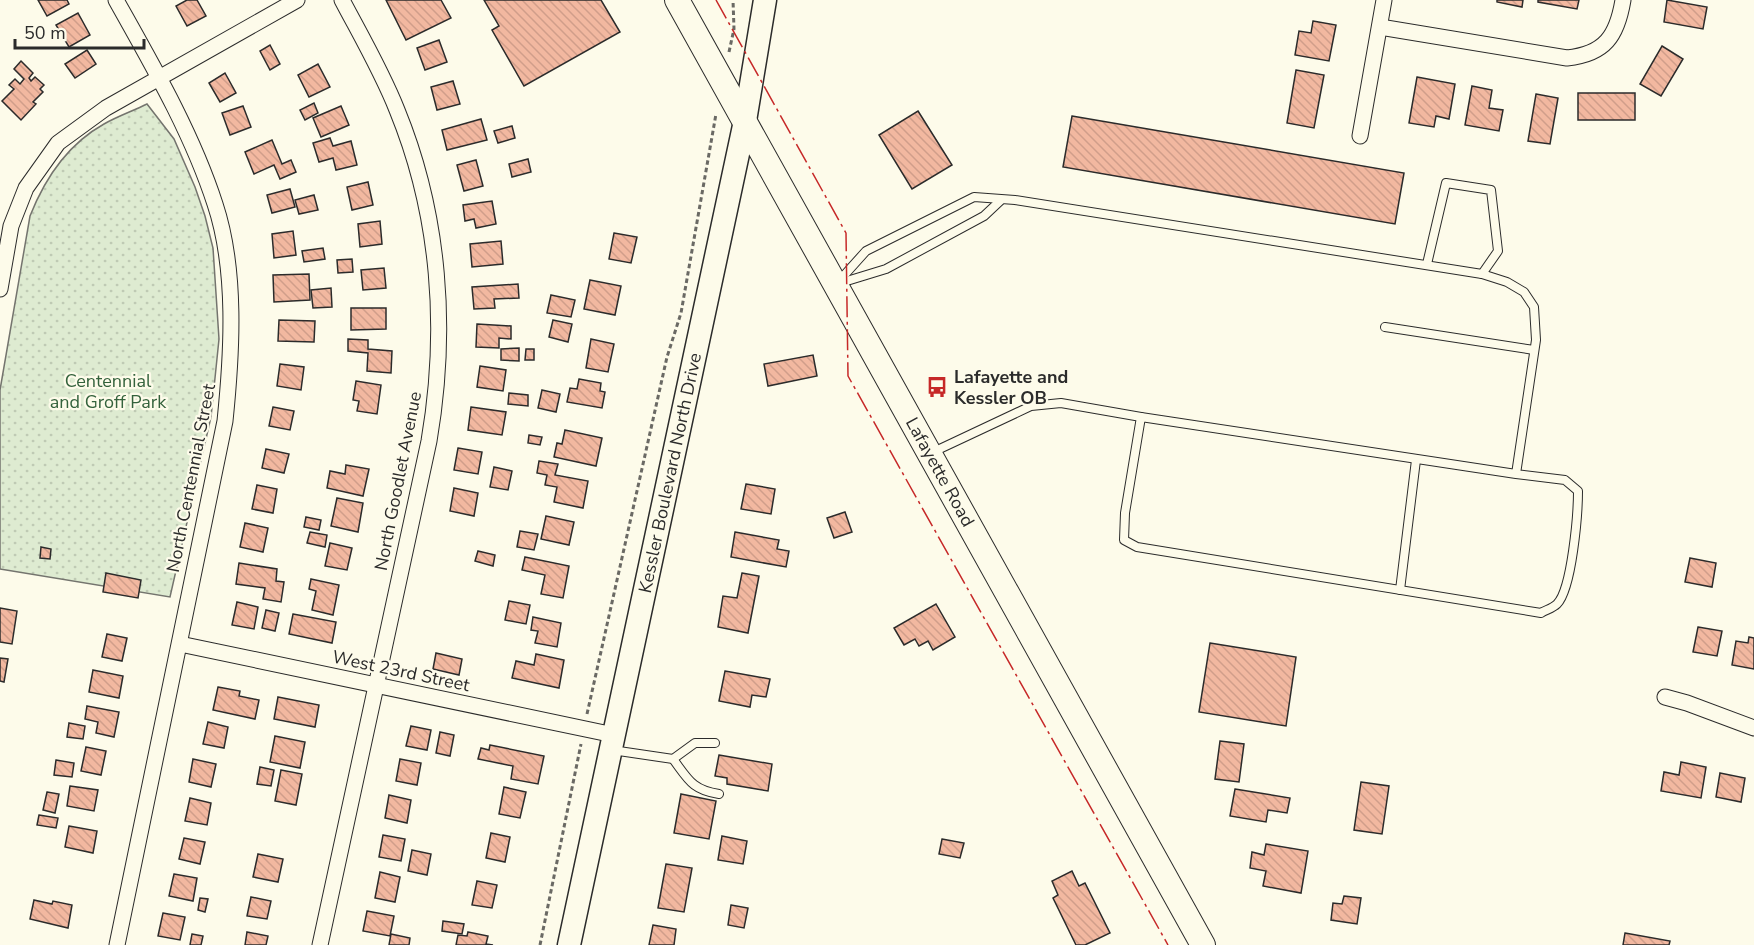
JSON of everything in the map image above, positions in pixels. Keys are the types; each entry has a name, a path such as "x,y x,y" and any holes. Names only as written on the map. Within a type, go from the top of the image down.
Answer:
{"main road":[{"name":"Lafayette Road","path":"677,0 1203,945"},
{"name":"Kessler Boulevard North Drive","path":"569,945 745,121 765,0"}],"street":[{"name":"North Centennial Street","path":"116,0 159,77 198,159 216,206 226,253 231,332 231,367 225,421 117,945"},
{"path":"0,289 11,226 26,188 58,143 88,120 159,77 297,0"},
{"name":"North Goodlet Avenue","path":"320,945 431,426 438,361 438,290 430,226 411,149 385,82 342,0"},
{"path":"1360,136 1384,0"},
{"path":"1380,27 1567,58 1591,53 1610,38 1618,24 1623,0"},
{"name":"West 23rd Street","path":"180,644 584,729 612,742"},
{"path":"1665,697 1687,702 1754,728"}],"lane":[{"path":"1427,264 1446,183 1491,190 1498,251 1482,274"},
{"path":"836,284 866,251 974,197 1015,200 1482,274 1507,282 1524,292 1534,307 1536,340 1516,474"},
{"path":"836,284 886,269 984,216 1001,200"},
{"path":"1385,327 1534,350"},
{"path":"930,454 1031,406 1061,403 1416,460 1565,480 1578,491 1578,509 1566,590 1556,605 1540,613 1137,547 1124,540 1125,513 1141,417"},
{"path":"1400,590 1416,460"},
{"path":"612,742 673,759 689,783 704,792 719,794"},
{"path":"673,759 695,743 715,743"}],"path":[{"path":"540,945 584,729 667,357 681,313 711,137 734,29 733,0"}],"green space":[{"name":"Centennial and Groff Park","path":"147,104 174,139 205,216 213,248 219,339 211,417 170,597 0,569 0,390 30,216 51,175 79,141 115,118"}],"building":[{"path":"38,0 67,0 69,4 47,16"},
{"path":"187,0 197,0 206,16 187,26 176,6"},
{"path":"386,0 441,0 451,18 406,40"},
{"path":"484,0 601,0 620,32 524,86 492,30 499,26"},
{"path":"1497,0 1523,0 1522,7 1497,2"},
{"path":"1538,0 1579,0 1577,9 1538,2"},
{"path":"1667,0 1707,7 1703,29 1664,22"},
{"path":"78,13 90,35 69,47 56,25"},
{"path":"1313,21 1336,25 1329,61 1295,55 1299,31 1311,33"},
{"path":"439,40 447,62 425,70 417,48"},
{"path":"270,45 280,64 270,70 260,51"},
{"path":"1662,46 1683,59 1661,96 1640,84"},
{"path":"87,50 96,64 75,78 65,64"},
{"path":"21,61 33,73 29,78 31,81 35,77 44,85 40,89 43,92 33,102 36,104 21,120 2,101 14,89 9,85 15,79 20,84 24,79 14,69"},
{"path":"318,64 330,87 309,97 298,75"},
{"path":"1296,70 1324,75 1314,128 1287,123"},
{"path":"225,73 236,93 220,102 209,83"},
{"path":"1417,77 1455,84 1449,119 1436,116 1434,127 1409,123"},
{"path":"453,81 460,104 437,110 431,87"},
{"path":"1472,86 1492,90 1489,108 1503,110 1499,131 1465,125"},
{"path":"1578,93 1635,93 1635,120 1578,120"},
{"path":"1536,94 1558,98 1550,144 1528,141"},
{"path":"314,103 318,113 305,120 300,110"},
{"path":"243,106 251,127 230,135 222,113"},
{"path":"341,106 349,125 321,137 313,118"},
{"path":"918,111 952,165 912,189 879,135"},
{"path":"1072,116 1404,173 1395,224 1063,167"},
{"path":"481,119 487,140 447,150 442,130"},
{"path":"512,126 515,138 498,143 494,131"},
{"path":"330,138 333,146 351,141 357,165 336,170 333,158 319,162 313,143"},
{"path":"272,140 282,164 291,160 296,172 280,179 274,165 254,174 245,152"},
{"path":"528,159 531,172 512,177 509,164"},
{"path":"476,160 483,186 464,191 457,165"},
{"path":"368,182 373,205 352,210 347,187"},
{"path":"290,189 295,207 272,213 267,195"},
{"path":"314,195 318,210 299,214 295,200"},
{"path":"492,201 496,224 476,228 474,219 465,221 463,205"},
{"path":"380,221 382,244 360,247 358,224"},
{"path":"293,231 296,255 274,258 272,234"},
{"path":"614,233 637,237 631,263 609,259"},
{"path":"501,241 503,264 472,267 470,244"},
{"path":"323,248 325,259 304,262 302,251"},
{"path":"352,259 353,272 338,273 337,260"},
{"path":"384,268 386,288 363,290 361,270"},
{"path":"309,274 310,300 274,302 273,275"},
{"path":"590,280 621,286 615,315 584,309"},
{"path":"518,284 519,298 494,299 495,308 474,309 472,287"},
{"path":"331,288 332,307 313,308 311,290"},
{"path":"551,295 575,300 571,317 547,313"},
{"path":"351,308 386,308 386,329 351,330"},
{"path":"279,320 315,321 314,342 278,341"},
{"path":"553,320 572,324 568,342 549,337"},
{"path":"477,324 511,326 511,339 499,338 499,348 476,347"},
{"path":"348,339 368,340 368,349 392,351 391,373 367,371 368,353 348,351"},
{"path":"591,339 614,344 608,372 586,368"},
{"path":"519,348 519,361 501,360 501,349"},
{"path":"526,349 534,349 534,360 525,360"},
{"path":"813,355 817,376 768,386 764,364"},
{"path":"280,364 304,367 301,390 277,386"},
{"path":"480,366 506,370 503,391 477,387"},
{"path":"579,379 601,383 600,391 605,392 602,408 567,402 570,388 577,389"},
{"path":"356,381 381,385 377,414 357,411 359,401 353,400"},
{"path":"542,390 560,394 556,412 538,408"},
{"path":"509,393 528,395 528,406 508,404"},
{"path":"273,407 294,411 290,430 269,426"},
{"path":"471,407 506,412 502,435 468,430"},
{"path":"565,430 602,438 596,466 554,457 557,443 562,444"},
{"path":"529,435 542,437 540,445 528,443"},
{"path":"458,448 482,452 478,474 454,470"},
{"path":"266,449 289,454 284,473 262,468"},
{"path":"539,461 558,464 555,475 588,481 583,508 554,502 557,487 545,485 547,475 537,473"},
{"path":"346,465 369,469 363,496 327,488 330,471 345,474"},
{"path":"494,467 512,471 508,490 490,487"},
{"path":"746,484 775,489 771,514 741,509"},
{"path":"257,485 277,489 273,513 252,509"},
{"path":"454,488 478,493 474,516 450,511"},
{"path":"337,498 363,503 358,532 331,526"},
{"path":"845,512 852,532 834,538 827,518"},
{"path":"546,516 574,522 569,545 541,539"},
{"path":"306,517 321,520 319,530 304,527"},
{"path":"245,523 268,528 263,552 240,547"},
{"path":"520,531 538,534 534,550 517,547"},
{"path":"310,532 327,535 325,547 307,543"},
{"path":"735,532 779,540 777,549 789,551 786,567 731,557"},
{"path":"330,543 352,548 347,570 325,566"},
{"path":"41,547 51,549 50,559 40,558"},
{"path":"478,551 495,555 493,566 475,561"},
{"path":"525,557 569,566 563,598 541,594 545,575 522,570"},
{"path":"1690,558 1716,563 1712,587 1685,582"},
{"path":"239,563 277,569 276,581 284,582 281,602 263,599 265,588 236,584"},
{"path":"106,573 141,580 138,598 103,592"},
{"path":"742,573 759,576 748,633 718,627 723,596 737,598"},
{"path":"311,579 339,585 333,615 312,610 316,591 309,589"},
{"path":"509,601 530,605 526,624 505,620"},
{"path":"237,602 258,607 254,629 232,625"},
{"path":"936,604 955,637 933,650 928,641 919,646 915,639 904,645 894,628"},
{"path":"0,608 17,611 12,644 0,642"},
{"path":"266,610 279,613 275,631 262,628"},
{"path":"293,614 336,622 332,643 289,634"},
{"path":"533,617 561,623 557,647 535,643 538,631 531,630"},
{"path":"1698,627 1722,631 1717,656 1693,652"},
{"path":"107,634 127,638 122,661 102,657"},
{"path":"1749,637 1754,638 1754,669 1732,665 1736,641 1748,643"},
{"path":"1210,643 1296,657 1286,726 1199,712"},
{"path":"436,653 462,659 459,675 433,669"},
{"path":"536,654 564,660 559,688 512,678 516,661 534,665"},
{"path":"0,658 8,659 4,682 0,681"},
{"path":"93,670 123,676 119,698 89,692"},
{"path":"725,671 770,679 766,697 752,695 750,707 719,701"},
{"path":"218,687 240,691 239,696 259,700 255,719 213,710"},
{"path":"278,697 319,705 315,727 274,719"},
{"path":"87,706 119,712 114,737 96,733 98,722 85,719"},
{"path":"208,722 228,727 224,748 203,744"},
{"path":"69,723 85,726 83,739 67,737"},
{"path":"411,726 431,730 427,750 406,746"},
{"path":"440,732 454,735 450,756 436,753"},
{"path":"275,736 305,742 300,768 270,762"},
{"path":"1220,741 1244,744 1239,782 1215,779"},
{"path":"490,745 544,756 538,784 511,779 513,766 478,759 481,748 489,750"},
{"path":"86,747 106,751 101,775 81,771"},
{"path":"719,755 772,764 768,791 727,784 727,778 715,776"},
{"path":"193,759 216,764 211,787 189,782"},
{"path":"400,759 421,763 417,785 396,781"},
{"path":"56,760 74,763 72,777 54,775"},
{"path":"1681,762 1706,767 1701,798 1661,791 1664,772 1679,775"},
{"path":"260,767 274,770 271,786 257,784"},
{"path":"281,770 302,774 296,805 275,801"},
{"path":"1720,773 1745,778 1741,802 1716,797"},
{"path":"1361,782 1389,786 1382,834 1354,830"},
{"path":"70,786 98,790 94,811 67,806"},
{"path":"504,787 526,792 520,818 499,814"},
{"path":"1235,789 1290,798 1287,813 1268,810 1266,822 1230,816"},
{"path":"47,792 59,794 55,813 43,810"},
{"path":"681,794 716,801 709,839 674,833"},
{"path":"389,795 411,800 407,823 385,818"},
{"path":"190,798 211,803 207,825 185,821"},
{"path":"39,815 58,818 56,828 37,825"},
{"path":"69,826 97,831 93,853 65,847"},
{"path":"491,833 510,837 505,862 486,858"},
{"path":"383,835 405,839 401,861 379,857"},
{"path":"722,836 747,841 743,864 718,860"},
{"path":"184,838 205,842 200,864 179,859"},
{"path":"942,839 964,843 960,858 939,854"},
{"path":"1266,844 1308,851 1301,893 1263,886 1266,871 1250,868 1252,852 1264,855"},
{"path":"412,850 431,854 427,875 408,871"},
{"path":"258,854 283,859 278,882 253,877"},
{"path":"666,864 692,868 684,912 658,908"},
{"path":"1072,871 1079,886 1085,883 1110,933 1085,945 1076,945 1053,898 1058,895 1052,881"},
{"path":"380,872 400,877 395,902 375,898"},
{"path":"174,874 197,878 193,901 169,896"},
{"path":"477,881 497,885 492,908 472,905"},
{"path":"1344,896 1361,898 1357,924 1331,920 1333,903 1342,904"},
{"path":"251,897 271,901 267,919 247,916"},
{"path":"200,898 208,899 205,912 198,910"},
{"path":"34,900 72,905 68,928 30,919"},
{"path":"731,905 748,908 744,928 728,925"},
{"path":"367,911 394,916 390,936 363,931"},
{"path":"163,913 185,917 180,940 158,936"},
{"path":"443,921 464,924 462,934 442,931"},
{"path":"653,925 676,929 674,945 649,945"},
{"path":"247,932 268,936 266,945 245,945"},
{"path":"468,932 488,936 486,944 493,945 456,945 458,935 467,936"},
{"path":"1625,933 1670,941 1669,945 1623,945"},
{"path":"192,934 203,936 201,945 190,945"},
{"path":"391,934 410,938 409,945 389,945"}],"power":[{"path":"716,0 846,233 848,376 1168,945"}],"place":[{"name":"Lafayette and Kessler OB","path":"937,387"}]}
